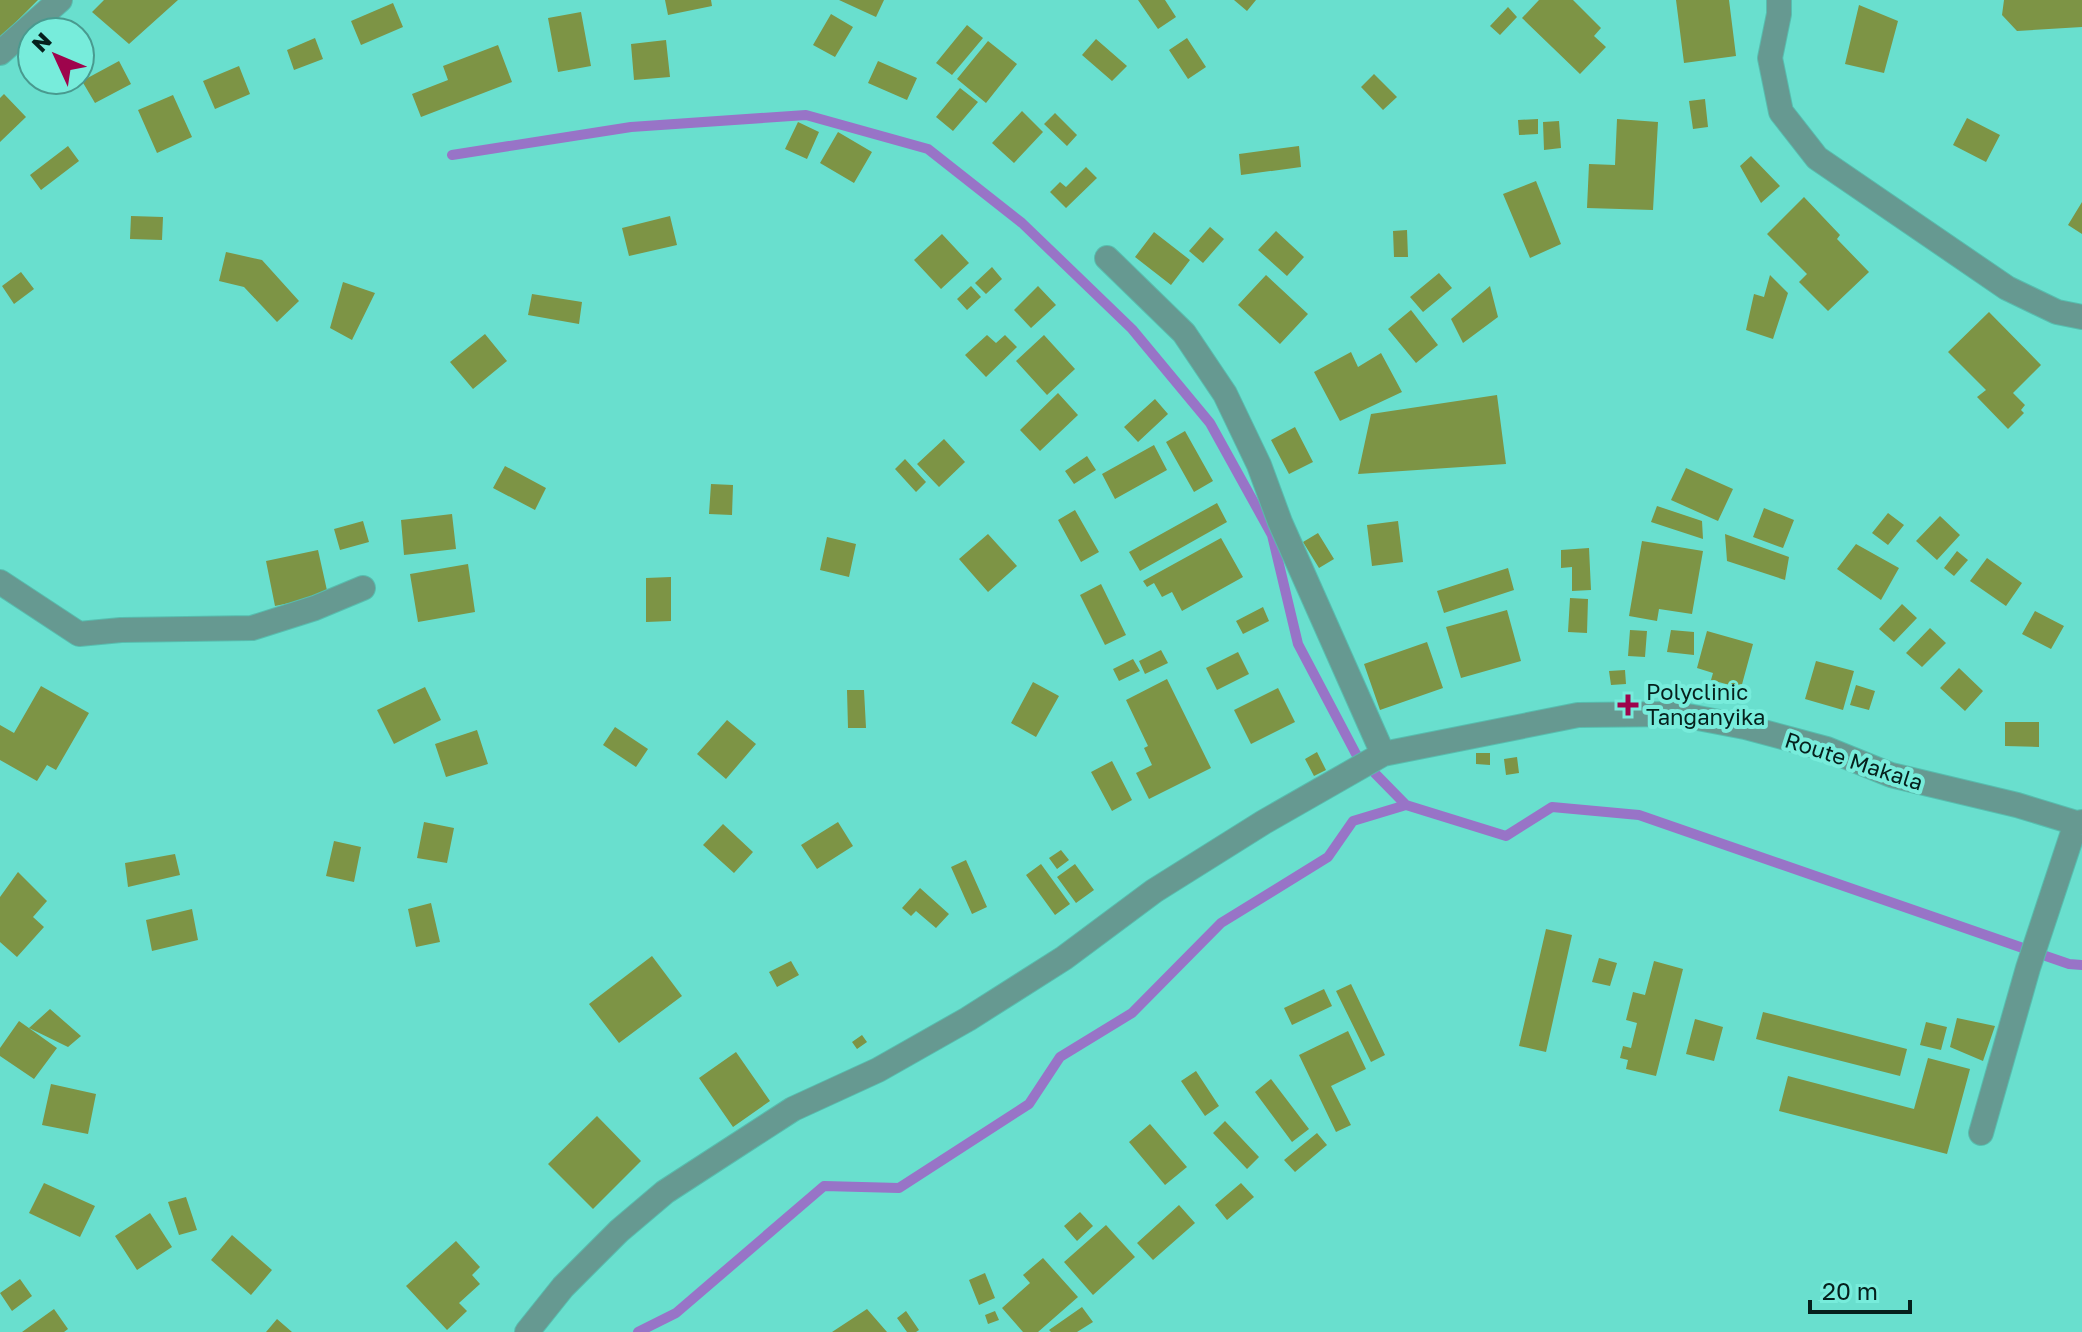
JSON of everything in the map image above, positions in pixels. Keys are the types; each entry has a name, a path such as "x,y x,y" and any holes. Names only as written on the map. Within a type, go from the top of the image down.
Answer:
{"street":[{"path":"0,53 60,0"},
{"path":"1779,0 1770,58 1781,112 1817,158 2007,288 2057,312 2082,317"},
{"path":"1107,258 1184,333 1225,394 1259,465 1280,522 1383,754"},
{"path":"0,582 79,634 121,630 252,628 315,608 363,588"},
{"name":"Route Makala","path":"527,1332 563,1287 619,1231 665,1192 793,1109 878,1070 968,1019 1064,958 1154,891 1344,774 1383,754 1578,715 1677,714 1745,727 1827,749 1891,775 2079,823"},
{"path":"1981,1133 2028,968 2079,823"}],"building":[{"path":"0,0 38,0 22,16 16,16 16,22 0,38"},
{"path":"104,0 178,0 129,44 92,12"},
{"path":"665,0 711,0 712,6 668,15"},
{"path":"839,0 884,0 876,17"},
{"path":"1138,0 1165,0 1176,17 1158,29"},
{"path":"1234,0 1256,0 1247,11"},
{"path":"1539,0 1573,0 1601,28 1594,36 1606,47 1580,74 1522,18"},
{"path":"1676,0 1729,0 1736,56 1684,63"},
{"path":"2004,0 2082,0 2082,27 2017,31 2002,15"},
{"path":"393,3 403,27 361,45 351,21"},
{"path":"1859,5 1898,21 1884,73 1845,64"},
{"path":"1508,7 1517,17 1500,35 1490,26"},
{"path":"581,12 591,66 558,72 548,18"},
{"path":"831,14 853,27 835,57 813,45"},
{"path":"967,25 983,38 952,75 936,63"},
{"path":"315,38 323,59 294,70 287,50"},
{"path":"1187,38 1206,67 1188,79 1169,50"},
{"path":"1096,39 1127,66 1112,81 1082,55"},
{"path":"666,40 670,77 634,80 631,44"},
{"path":"988,41 1017,64 986,103 957,79"},
{"path":"498,45 512,82 421,117 412,94 448,80 443,66"},
{"path":"119,61 131,84 95,103 91,96 96,96 96,73"},
{"path":"878,61 917,78 907,100 868,83"},
{"path":"239,66 250,94 215,109 203,81"},
{"path":"1374,74 1397,97 1383,110 1361,87"},
{"path":"960,88 978,102 953,131 936,117"},
{"path":"4,94 26,117 0,142 0,98"},
{"path":"173,95 192,137 157,153 138,110"},
{"path":"1705,99 1708,127 1693,129 1689,101"},
{"path":"1022,111 1043,132 1014,163 992,143"},
{"path":"1055,113 1077,135 1067,146 1044,124"},
{"path":"1967,118 2000,135 1986,162 1953,145"},
{"path":"1538,119 1538,134 1519,135 1518,120"},
{"path":"1617,119 1658,122 1653,210 1587,208 1589,164 1615,165"},
{"path":"1559,121 1561,148 1544,150 1543,122"},
{"path":"798,122 819,132 807,159 785,149"},
{"path":"838,132 872,152 854,183 820,163"},
{"path":"68,146 79,161 41,190 30,175"},
{"path":"1299,146 1301,167 1241,175 1239,154"},
{"path":"1751,156 1780,186 1761,203 1740,166"},
{"path":"1086,167 1097,178 1066,208 1050,192 1060,182 1066,187"},
{"path":"1536,181 1561,244 1530,258 1503,194"},
{"path":"1804,197 1840,235 1837,239 1869,272 1828,311 1799,282 1807,274 1767,234"},
{"path":"2082,202 2082,234 2068,225"},
{"path":"131,216 163,217 162,240 130,239"},
{"path":"670,216 677,245 629,256 622,228"},
{"path":"1210,227 1224,239 1203,263 1189,251"},
{"path":"1407,230 1408,257 1394,257 1393,231"},
{"path":"1276,231 1304,257 1287,276 1258,250"},
{"path":"1154,232 1190,260 1171,285 1135,257"},
{"path":"942,234 969,263 941,289 914,260"},
{"path":"226,252 262,260 299,301 277,322 244,287 219,281"},
{"path":"992,267 1002,279 986,294 975,283"},
{"path":"21,272 34,289 14,304 2,286"},
{"path":"1439,273 1452,288 1423,312 1410,297"},
{"path":"1266,275 1308,314 1280,344 1238,305"},
{"path":"1770,275 1788,293 1773,339 1746,330 1754,294 1764,297"},
{"path":"343,282 375,293 352,340 330,328"},
{"path":"971,286 981,297 967,310 957,299"},
{"path":"1038,286 1056,305 1031,328 1014,310"},
{"path":"1490,286 1498,317 1463,343 1451,319"},
{"path":"532,294 582,302 579,324 528,315"},
{"path":"1411,310 1438,345 1416,363 1388,329"},
{"path":"1989,312 2041,365 2013,393 2025,405 2021,410 2024,413 2008,429 1977,397 1986,390 1948,352"},
{"path":"485,334 507,361 473,389 450,362"},
{"path":"987,335 996,343 1005,335 1017,347 986,377 965,355"},
{"path":"1044,335 1075,369 1047,395 1016,361"},
{"path":"1351,352 1358,367 1381,353 1402,392 1340,421 1314,372"},
{"path":"1058,393 1078,415 1040,451 1020,430"},
{"path":"1497,395 1506,464 1358,474 1371,414"},
{"path":"1155,399 1168,414 1138,442 1124,427"},
{"path":"1295,427 1313,462 1289,474 1271,440"},
{"path":"1185,431 1213,481 1194,492 1166,442"},
{"path":"944,439 965,462 939,487 917,464"},
{"path":"1154,445 1167,470 1115,499 1102,474"},
{"path":"1087,456 1096,470 1074,484 1065,471"},
{"path":"905,459 926,482 916,492 895,469"},
{"path":"505,466 546,488 535,510 493,488"},
{"path":"1686,468 1733,489 1718,521 1671,500"},
{"path":"711,484 733,485 732,515 709,514"},
{"path":"1217,503 1227,522 1140,571 1129,552"},
{"path":"1657,506 1702,521 1703,539 1651,522"},
{"path":"1764,508 1794,520 1783,548 1753,537"},
{"path":"1075,510 1099,552 1081,562 1058,520"},
{"path":"1888,513 1904,525 1888,545 1872,533"},
{"path":"452,514 456,549 404,555 401,520"},
{"path":"1940,516 1960,535 1937,560 1916,541"},
{"path":"363,521 369,542 340,550 334,529"},
{"path":"1398,521 1403,562 1372,566 1367,525"},
{"path":"1318,533 1334,559 1319,568 1303,542"},
{"path":"988,534 1017,566 988,592 959,559"},
{"path":"1725,534 1789,557 1785,580 1727,561"},
{"path":"827,537 856,544 849,577 820,570"},
{"path":"1221,538 1243,577 1182,611 1172,592 1162,597 1154,583 1147,587 1143,581"},
{"path":"1642,541 1703,551 1692,614 1659,609 1657,621 1629,616"},
{"path":"1856,544 1899,568 1881,600 1837,569"},
{"path":"1589,548 1591,590 1572,591 1572,567 1561,568 1561,550"},
{"path":"318,550 328,595 275,606 266,561"},
{"path":"1957,551 1968,560 1954,576 1944,568"},
{"path":"1987,558 2022,583 2006,606 1970,581"},
{"path":"468,564 475,612 418,622 410,574"},
{"path":"1508,568 1514,590 1444,613 1437,591"},
{"path":"671,577 671,621 646,622 646,578"},
{"path":"1101,584 1126,635 1105,645 1080,595"},
{"path":"1570,598 1588,599 1587,633 1568,632"},
{"path":"1902,604 1917,618 1894,642 1879,629"},
{"path":"1263,607 1269,621 1243,634 1236,621"},
{"path":"1507,610 1521,661 1461,678 1446,627"},
{"path":"2035,611 2064,626 2051,649 2022,634"},
{"path":"1930,628 1946,643 1922,667 1906,653"},
{"path":"1630,630 1647,631 1645,657 1628,656"},
{"path":"1671,630 1694,632 1694,655 1667,652"},
{"path":"1707,631 1753,644 1741,688 1711,680 1713,673 1697,668"},
{"path":"1427,642 1443,688 1380,710 1364,664"},
{"path":"1161,650 1168,663 1145,674 1139,661"},
{"path":"1238,652 1249,674 1217,690 1206,668"},
{"path":"1133,659 1140,671 1119,681 1113,669"},
{"path":"1816,661 1854,671 1843,710 1805,699"},
{"path":"1959,668 1983,691 1965,711 1940,688"},
{"path":"1625,670 1626,684 1611,685 1609,671"},
{"path":"1167,679 1211,768 1149,799 1136,773 1152,765 1144,748 1148,746 1126,700"},
{"path":"1033,682 1059,696 1036,737 1011,723"},
{"path":"1856,685 1875,691 1869,710 1850,705"},
{"path":"41,686 89,713 56,770 47,765 37,781 0,760 0,725 14,733"},
{"path":"425,687 441,720 394,744 377,710"},
{"path":"1278,688 1295,722 1251,744 1234,710"},
{"path":"847,690 864,690 866,728 848,728"},
{"path":"727,720 756,744 726,779 697,754"},
{"path":"2005,722 2039,722 2039,747 2005,746"},
{"path":"615,727 648,749 636,767 603,745"},
{"path":"477,730 488,764 446,777 435,744"},
{"path":"1317,752 1326,770 1314,776 1305,759"},
{"path":"1476,753 1490,753 1490,765 1476,764"},
{"path":"1517,757 1519,773 1506,775 1504,759"},
{"path":"1112,761 1132,800 1112,811 1091,772"},
{"path":"424,822 454,828 447,863 417,858"},
{"path":"838,822 853,846 817,869 801,845"},
{"path":"723,824 753,852 734,873 703,845"},
{"path":"334,841 361,847 354,882 326,876"},
{"path":"1061,850 1069,860 1057,869 1049,858"},
{"path":"175,854 180,875 128,887 125,863"},
{"path":"966,860 987,907 972,914 951,867"},
{"path":"1041,864 1070,904 1055,915 1026,875"},
{"path":"1075,864 1094,890 1076,903 1057,877"},
{"path":"18,872 47,901 33,917 44,927 17,957 0,942 0,897"},
{"path":"920,888 949,914 936,928 916,911 911,916 902,908"},
{"path":"431,903 440,942 416,947 408,909"},
{"path":"192,909 198,940 152,951 146,920"},
{"path":"1546,929 1572,935 1546,1052 1519,1046"},
{"path":"652,956 682,996 619,1043 589,1004"},
{"path":"1599,958 1617,963 1610,986 1592,982"},
{"path":"791,961 799,975 777,987 769,972"},
{"path":"1654,961 1683,969 1656,1076 1626,1069 1628,1060 1620,1058 1623,1046 1631,1048 1637,1023 1626,1020 1633,992 1645,995"},
{"path":"1351,984 1385,1055 1371,1062 1336,991"},
{"path":"1324,989 1332,1006 1292,1025 1284,1008"},
{"path":"50,1009 81,1036 68,1047 29,1028"},
{"path":"1763,1012 1907,1049 1900,1076 1756,1039"},
{"path":"1957,1018 1995,1026 1983,1061 1950,1047"},
{"path":"1695,1019 1723,1027 1714,1061 1686,1054"},
{"path":"19,1021 57,1048 34,1079 0,1056 0,1048"},
{"path":"1926,1022 1947,1027 1941,1050 1920,1045"},
{"path":"1348,1031 1366,1069 1331,1086 1351,1125 1336,1132 1299,1055"},
{"path":"862,1035 867,1042 857,1049 852,1042"},
{"path":"736,1052 770,1101 733,1127 699,1078"},
{"path":"1928,1058 1970,1069 1947,1154 1779,1111 1788,1076 1914,1109"},
{"path":"1196,1071 1219,1106 1205,1116 1181,1081"},
{"path":"1271,1079 1309,1129 1292,1142 1255,1092"},
{"path":"51,1084 96,1094 88,1134 42,1125"},
{"path":"597,1116 641,1161 593,1209 548,1164"},
{"path":"1225,1121 1259,1157 1247,1169 1213,1133"},
{"path":"1150,1124 1187,1167 1165,1185 1129,1142"},
{"path":"1317,1133 1327,1145 1295,1172 1284,1160"},
{"path":"44,1183 95,1206 80,1237 29,1213"},
{"path":"1241,1183 1254,1197 1227,1220 1215,1205"},
{"path":"186,1197 197,1230 179,1235 168,1202"},
{"path":"1179,1205 1195,1223 1153,1260 1137,1243"},
{"path":"1080,1212 1093,1226 1077,1241 1064,1226"},
{"path":"150,1213 172,1247 137,1270 115,1236"},
{"path":"1106,1225 1135,1257 1093,1295 1064,1262"},
{"path":"232,1235 272,1270 251,1295 211,1260"},
{"path":"456,1241 480,1267 472,1275 480,1284 459,1303 467,1311 447,1330 406,1286"},
{"path":"1043,1258 1078,1297 1038,1332 1023,1332 1002,1308 1030,1283 1023,1275"},
{"path":"985,1273 995,1298 979,1305 969,1280"},
{"path":"20,1279 32,1296 12,1311 0,1293"},
{"path":"1082,1307 1093,1322 1077,1332 1049,1330"},
{"path":"54,1309 68,1329 64,1332 22,1332"},
{"path":"867,1309 887,1332 832,1332"},
{"path":"906,1311 919,1330 916,1332 907,1332 897,1318"},
{"path":"995,1311 999,1320 988,1324 985,1315"},
{"path":"277,1319 292,1332 266,1332"}],"waterway":[{"path":"452,155 631,127 806,115 928,149 1022,223 1132,329 1210,423 1272,535 1298,644 1356,754 1406,805"},
{"path":"638,1332 676,1313 824,1186 899,1188 1029,1104 1060,1057 1132,1013 1221,923 1328,857 1353,821 1406,805 1506,836 1552,807 1639,815 2069,964 2082,965"}],"place":[{"name":"Polyclinic Tanganyika","path":"1628,705"}]}
